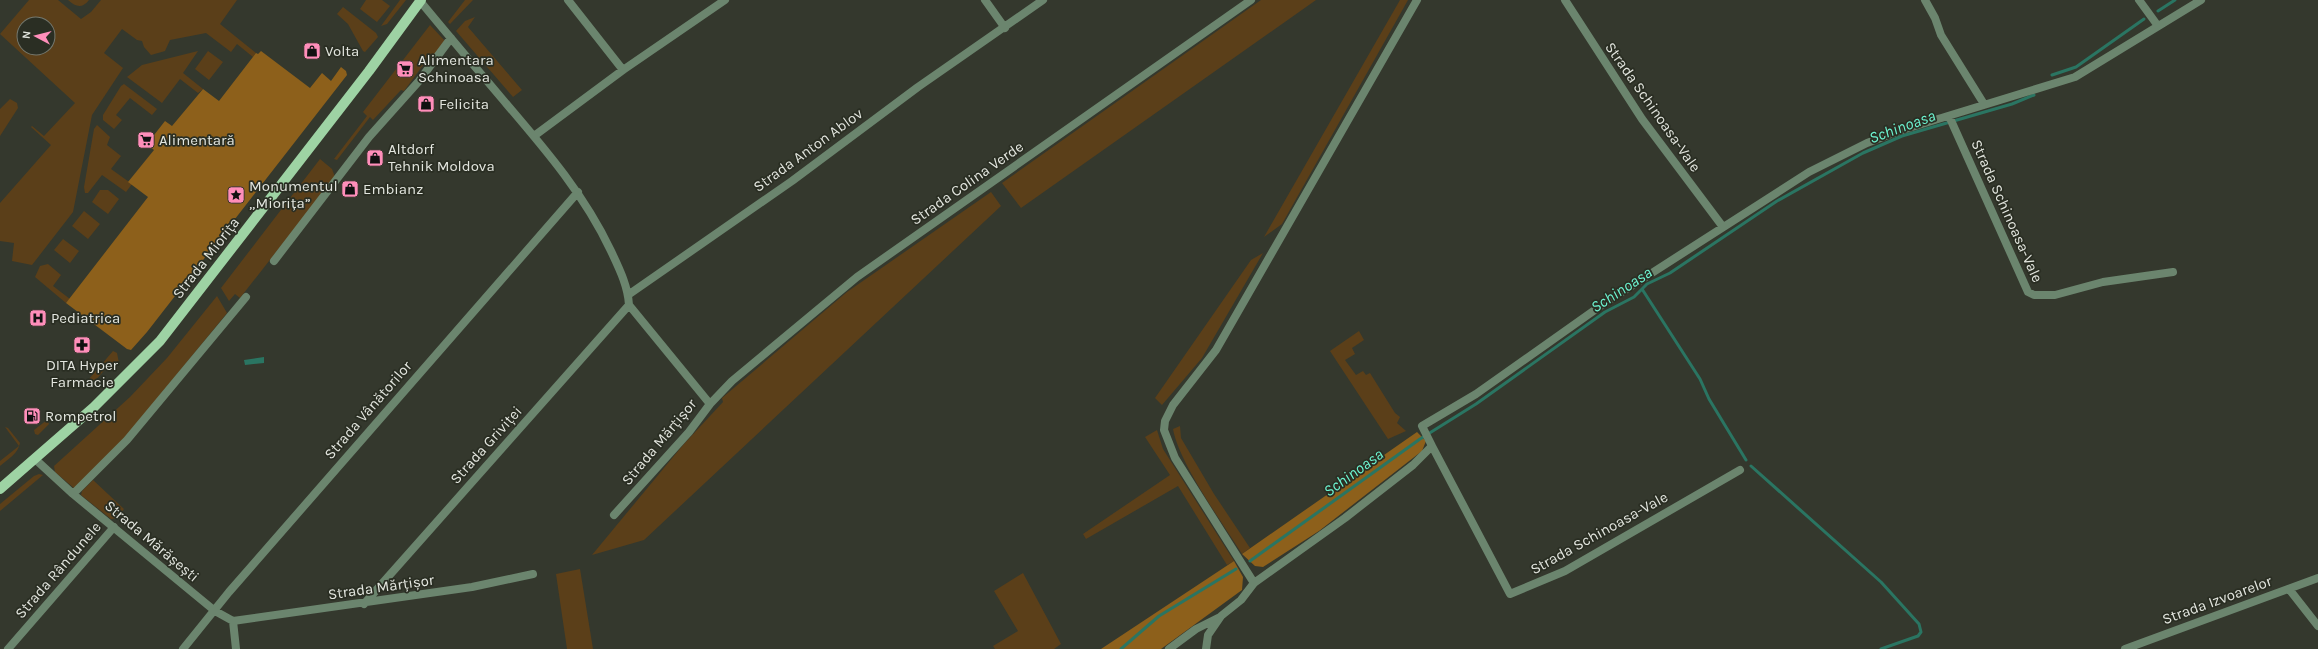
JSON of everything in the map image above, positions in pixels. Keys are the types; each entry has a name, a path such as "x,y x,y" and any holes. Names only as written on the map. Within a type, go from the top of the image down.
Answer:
{"main road":[{"name":"Strada Miorița","path":"0,489 126,376 160,341 369,71 421,1"}],"street":[{"path":"568,0 623,70"},
{"path":"534,136 623,70 725,0"},
{"path":"986,0 1005,28"},
{"name":"Strada Anton Ablov","path":"628,295 1043,0"},
{"name":"Strada Colina Verde","path":"710,404 732,381 857,277 1252,0"},
{"path":"1254,583 1175,458 1166,438 1165,421 1173,405 1216,350 1417,0"},
{"name":"Strada Schinoasa-Vale","path":"1565,0 1654,137 1723,227"},
{"path":"1925,0 1935,18 1940,35 1984,104"},
{"path":"2139,0 2158,26"},
{"name":"Strada Schinoasa-Vale","path":"1740,470 1565,571 1510,594 1422,426 1476,394 1599,306 1809,172 1860,146 1951,120 1984,104 2076,77 2201,0"},
{"path":"421,1 558,164 578,192 604,237 618,266 628,295 629,305 710,404"},
{"path":"274,261 369,137 419,81 451,38"},
{"name":"Strada Schinoasa-Vale","path":"1951,120 2028,292 2034,295 2055,294 2104,282 2173,272"},
{"name":"Strada Vânătorilor","path":"183,649 229,592 337,467 578,192"},
{"path":"73,494 127,440 246,297"},
{"name":"Strada Griviței","path":"364,604 629,305"},
{"name":"Strada Mărțișor","path":"614,515 689,432 710,404"},
{"path":"1169,649 1196,629 1221,616 1241,600 1254,583 1401,475 1430,442"},
{"name":"Strada Mărășești","path":"35,459 73,494 215,611 232,621"},
{"name":"Strada Rândunele","path":"8,649 114,527"},
{"name":"Strada Mărțișor","path":"232,621 364,604 472,587 533,574"},
{"name":"Strada Izvoarelor","path":"2125,649 2318,578"},
{"path":"2290,589 2318,626"},
{"path":"1206,649 1208,634 1221,616"},
{"path":"232,621 236,649"}],"shaded area":[{"path":"29,0 58,0 81,19 91,12 101,0 237,0 220,24 256,53 253,57 237,44 231,52 206,33 170,40 165,51 151,55 144,47 142,41 137,40 122,29 104,53 123,68 92,115 73,212 32,265 12,261 14,243 0,241 0,203 51,145 31,127 32,126 44,136 75,103 24,56 56,56 56,16 16,16 16,49 0,34"},
{"path":"68,0 89,0 84,5 79,6"},
{"path":"366,0 382,0 390,6 377,22 360,9"},
{"path":"400,0 406,0 387,24 381,26"},
{"path":"465,0 473,0 450,24 448,22"},
{"path":"1261,0 1316,0 1021,208 1002,183"},
{"path":"1400,0 1408,0 1282,224 1264,237"},
{"path":"343,7 376,33 378,37 365,52 348,24 337,14"},
{"path":"475,17 468,27 522,90 513,97 456,31 465,21"},
{"path":"430,25 445,41 435,56 429,57 404,91 401,90 373,120 370,117 337,160 334,159 367,116 363,112"},
{"path":"198,51 183,73 203,89 198,93 180,79 162,103 127,77 142,65"},
{"path":"208,51 223,62 209,80 195,69"},
{"path":"261,51 310,88 322,73 331,81 341,67 346,71 347,75 147,332 131,350 127,349 66,303 148,197 128,182 154,150 147,144 165,121 172,126 203,89 219,101 256,53 258,54"},
{"path":"124,84 157,109 152,115 130,98 116,115 122,120 114,129 103,120 103,115 121,86"},
{"path":"10,99 17,103 18,108 0,136 0,109"},
{"path":"97,125 110,137 107,145 121,156 111,169 132,184 126,192 102,175 88,193 85,193 84,187 94,129"},
{"path":"320,159 332,169 335,177 240,298 235,294 229,301 221,288"},
{"path":"100,190 108,190 119,199 108,214 92,202"},
{"path":"991,192 1001,206 644,540 592,555 683,445 723,402 722,398 847,292"},
{"path":"84,211 100,224 88,239 72,226"},
{"path":"63,239 79,251 70,263 54,250"},
{"path":"1263,253 1202,358 1162,405 1155,398 1251,260"},
{"path":"48,264 61,275 53,286 70,299 66,303 35,277 40,266"},
{"path":"217,296 227,313 128,434 75,489 55,472 54,466 130,397 167,358"},
{"path":"1359,331 1364,340 1352,348 1355,354 1345,360 1356,375 1363,371 1366,375 1370,373 1395,413 1400,417 1397,423 1406,431 1388,439 1330,351"},
{"path":"113,351 117,353 119,363 114,370 109,365 93,383 89,379"},
{"path":"47,420 49,424 38,435 35,434 34,430"},
{"path":"1180,426 1181,438 1214,494 1250,548 1242,554 1192,475 1177,443 1173,429"},
{"path":"5,427 8,428 20,443 19,447 15,453 0,466 0,461 19,446"},
{"path":"1157,430 1163,449 1234,561 1227,565 1178,486 1086,539 1083,534 1170,475 1145,437"},
{"path":"1417,432 1426,441 1422,451 1319,531 1263,567 1255,566 1242,554"},
{"path":"39,474 43,475 0,511 0,504 34,476"},
{"path":"93,480 124,509 117,518 111,519 81,495 82,491"},
{"path":"1234,561 1243,577 1242,590 1161,649 1101,649"},
{"path":"580,569 593,649 567,649 556,574"},
{"path":"1023,573 1061,644 1054,649 995,649 993,646 1018,631 994,591"}],"water":[{"path":"264,357 264,363 245,365 244,360"}],"waterway":[{"name":"Schinoasa","path":"2158,11 2175,0"},
{"name":"Schinoasa","path":"2052,75 2076,67 2144,19"},
{"name":"Schinoasa","path":"1250,561 1420,439 1476,404 1605,312 1634,297 1647,284 1670,273 1777,201 1863,153 1902,136 2012,104 2034,95"},
{"path":"1642,289 1700,379 1709,399 1746,460"},
{"path":"1751,466 1881,582 1919,624 1921,632 1918,636 1881,649"},
{"name":"Schinoasa","path":"1121,649 1159,616 1236,569"}],"place":[{"name":"Volta","path":"312,51"},
{"name":"Alimentara Schinoasa","path":"405,69"},
{"name":"Felicita","path":"426,104"},
{"name":"Alimentară","path":"146,140"},
{"name":"Altdorf Tehnik Moldova","path":"375,158"},
{"name":"Embianz","path":"350,189"},
{"name":"Monumentul „Miorița”","path":"236,195"},
{"name":"Pediatrica","path":"38,318"},
{"name":"DITA Hyper Farmacie","path":"82,345"},
{"name":"Rompetrol","path":"32,416"}]}
